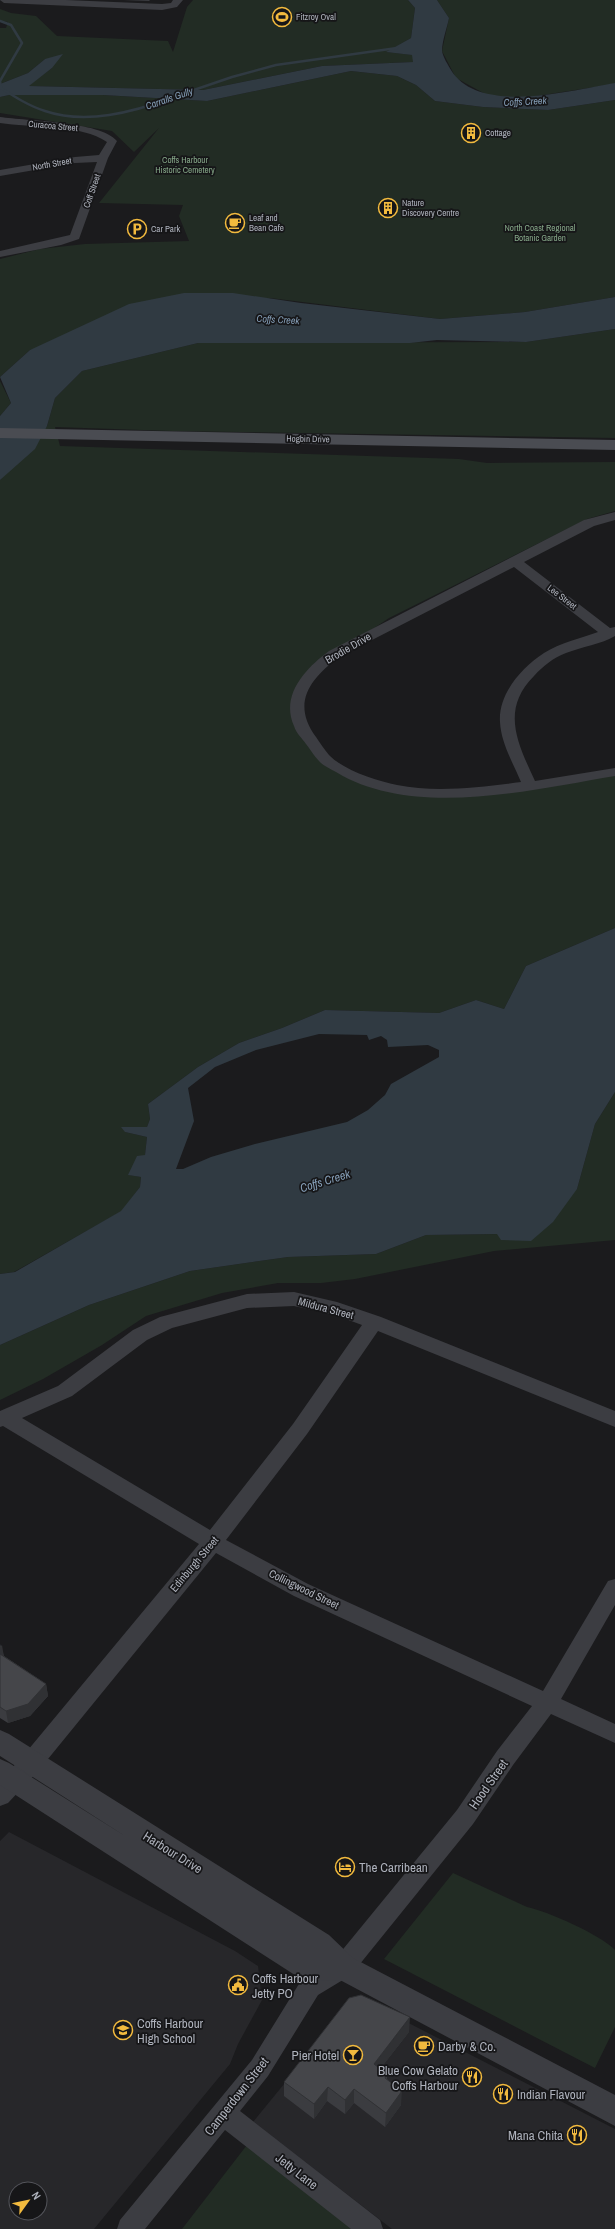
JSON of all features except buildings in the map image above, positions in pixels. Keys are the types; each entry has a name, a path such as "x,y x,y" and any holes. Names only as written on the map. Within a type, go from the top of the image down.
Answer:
{"main road":[{"name":"Hogbin Drive","path":"0,433 615,445"}],"street":[{"path":"4,0 174,5 178,0"},
{"name":"Curacoa Street","path":"0,120 86,130 105,134"},
{"name":"Coff Street","path":"0,254 61,242 75,236 104,158 112,141 105,134"},
{"name":"North Street","path":"0,173 75,160 104,158"},
{"name":"Brodie Drive","path":"615,516 589,523 334,654 310,673 302,684 298,704 298,719 307,739 328,761 359,779 401,790 438,794 474,793 615,772"},
{"name":"Lee Street","path":"514,561 612,633"},
{"path":"530,785 512,746 509,734 507,721 512,695 526,676 550,656 612,633"},
{"name":"Mildura Street","path":"3,1419 65,1391 140,1335 167,1322 247,1301 294,1299 337,1309 374,1322 615,1419"},
{"name":"Edinburgh Street","path":"11,1778 213,1542 300,1428 374,1322"},
{"name":"Collingwood Street","path":"3,1419 213,1542 301,1590 615,1734"},
{"name":"Hood Street","path":"343,1967 432,1860 548,1703 615,1587"},
{"path":"0,1742 11,1778 308,1968 343,1967 615,2112"},
{"name":"Camperdown Street","path":"128,2229 260,2068 310,1987 343,1967"},
{"name":"Jetty Lane","path":"224,2113 371,2229"}],"shaded area":[{"name":"Coffs Harbour High School","path":"9,1832 235,1951 258,1966 262,2000 238,2044 230,2064 94,2229 0,2229 0,1841"},
{"path":"356,1996 615,2129 615,2229 392,2229 253,2122"}],"green space":[{"path":"193,0 408,0 415,8 411,38 387,52 413,55 413,62 322,66 203,90 28,86 52,68 45,59 28,73 0,84 0,28 6,28 8,22 0,21 0,9 11,13 36,16 57,36 168,41 173,52 187,7"},
{"path":"437,0 615,0 615,84 523,98 487,95 456,78 442,51 449,18"},
{"path":"351,71 397,76 416,85 435,101 483,107 548,110 615,100 615,297 525,312 440,319 270,298 30,350 0,377 0,259 40,249 85,244 189,241 179,216 183,205 99,203 159,128 134,152 112,131 0,113 0,97 9,95 103,95 207,101"},
{"path":"615,329 615,438 172,431 55,427 60,446 459,459 487,463 615,462 615,511 587,519 389,618 318,666 298,704 307,739 359,779 437,794 615,772 615,928 526,966 504,1009 476,1000 439,1013 325,1010 282,1028 239,1043 198,1067 148,1104 150,1119 147,1127 125,1132 147,1137 145,1155 129,1175 141,1177 140,1187 122,1211 14,1272 0,1274 0,480 47,426 55,398 82,371 198,343 526,342"},
{"path":"0,381 11,403 0,416"},
{"path":"615,1092 615,1240 494,1251 355,1279 321,1283 278,1283 222,1293 146,1316 102,1345 43,1379 0,1400 0,1345 89,1305 190,1271 288,1257 376,1254 426,1235 497,1234 577,1189 595,1124"},
{"path":"453,1873 527,1907 547,1913 573,1924 608,1944 615,1950 615,2027 595,2068 384,1959"},
{"path":"247,2145 354,2229 182,2229"}],"water":[{"name":"Coffs Creek","path":"408,0 437,0 449,18 442,51 451,70 464,84 482,92 504,96 527,96 552,94 615,83 615,100 548,110 483,107 435,101 416,85 397,76 351,71 207,101 103,95 9,95 0,97 0,84 28,73 45,59 63,54 52,68 29,86 203,90 322,66 413,62 412,55 386,52 411,38 415,8"},
{"name":"Coffs Creek","path":"184,293 233,293 301,303 440,319 525,312 615,297 615,329 526,342 437,340 410,343 198,343 82,371 55,398 47,426 35,449 0,480 0,416 11,403 0,377 30,350 129,304"},
{"name":"Coffs Creek","path":"615,928 615,1092 595,1124 577,1189 553,1222 531,1241 501,1240 497,1234 426,1235 376,1254 288,1257 190,1271 89,1305 0,1345 0,1274 15,1272 121,1211 140,1187 141,1177 128,1175 137,1156 145,1155 147,1137 125,1132 121,1127 147,1127 150,1119 148,1104 198,1067 239,1043 282,1028 325,1010 439,1013 476,1000 504,1009 526,966","holes":["319,1034 367,1035 369,1040 381,1036 387,1040 388,1047 428,1045 439,1050 439,1057 391,1084 385,1095 368,1110 347,1122 255,1144 211,1157 183,1169 176,1169 194,1121 188,1088 215,1067 256,1050"]}],"waterway":[{"name":"Carralls Gully","path":"0,21 11,25 22,43 0,81 1,88 33,107 61,115 93,117 125,112 172,98"},
{"name":"Carralls Gully","path":"188,92 232,77 276,65 397,48"}],"place":[{"name":"Fitzroy Oval","path":"282,17"},
{"name":"Cottage","path":"471,133"},
{"name":"Nature Discovery Centre","path":"388,208"},
{"name":"Leaf and Bean Cafe","path":"235,223"},
{"name":"Car Park","path":"137,229"},
{"name":"The Carribean","path":"345,1867"},
{"name":"Coffs Harbour Jetty PO","path":"238,1985"},
{"name":"Coffs Harbour High School","path":"123,2030"},
{"name":"Darby & Co.","path":"424,2046"},
{"name":"Pier Hotel","path":"353,2055"},
{"name":"Blue Cow Gelato Coffs Harbour","path":"472,2077"},
{"name":"Indian Flavour","path":"503,2094"},
{"name":"Mana Chita","path":"577,2135"}],"park label":[{"name":"Coffs Harbour Historic Cemetery","path":"185,166"},
{"name":"North Coast Regional Botanic Garden","path":"540,234"}]}
